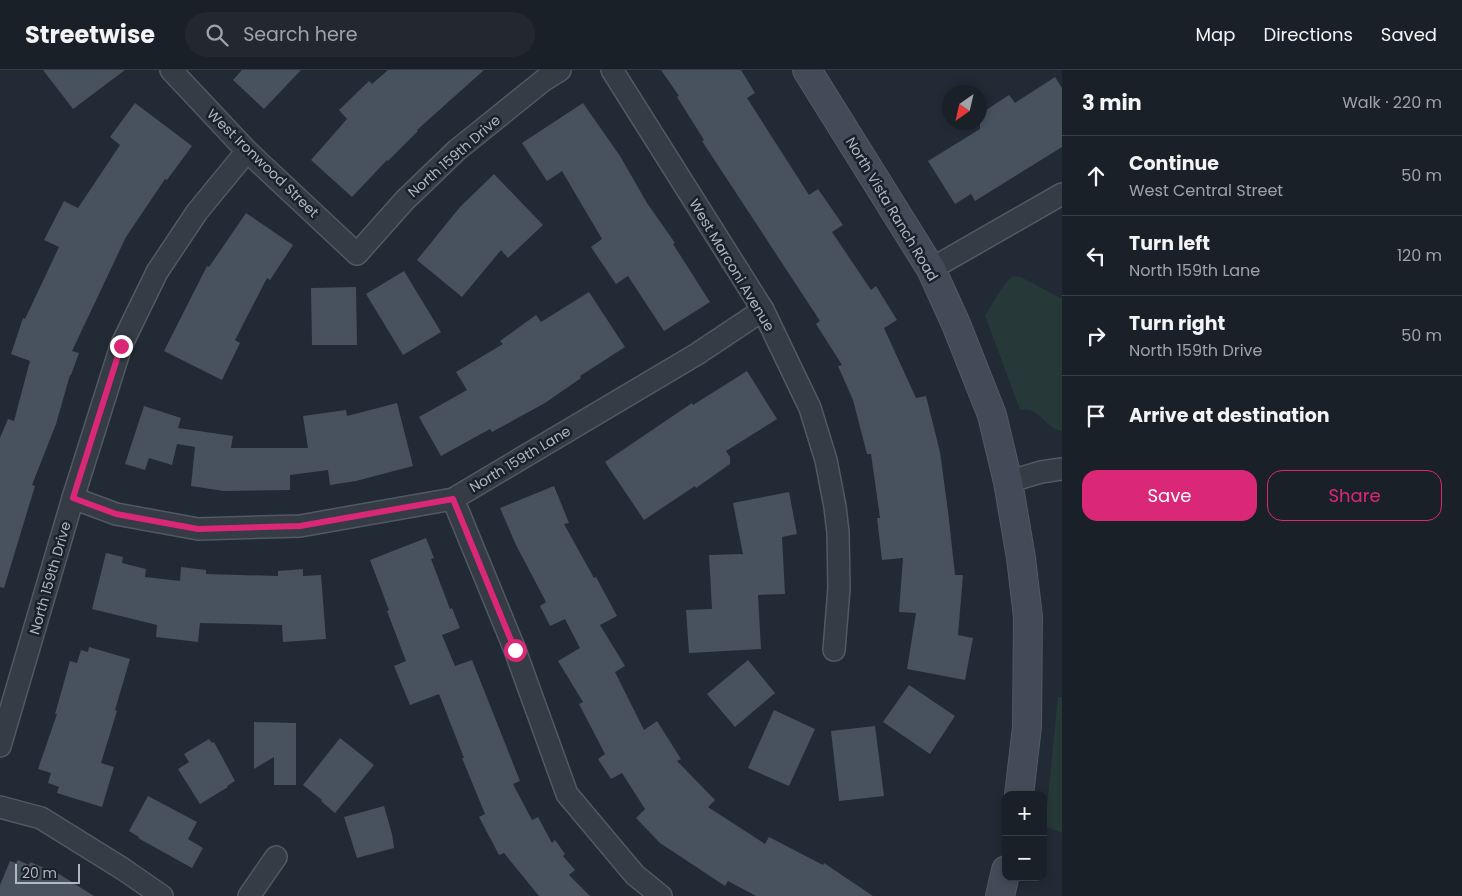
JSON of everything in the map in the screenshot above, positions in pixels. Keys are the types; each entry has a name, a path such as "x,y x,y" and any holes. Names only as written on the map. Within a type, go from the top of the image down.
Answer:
{"street":[{"name":"West Ironwood Street","path":"171,70 247,151 357,254"},
{"name":"North 159th Drive","path":"357,254 404,200 458,150 544,80 560,70"},
{"name":"West Marconi Avenue","path":"612,70 763,310 810,408 819,434 835,507 839,560 834,650"},
{"name":"North Vista Ranch Road","path":"807,70 931,269 956,324 992,415 1008,482 1021,558 1028,617 1028,727 1020,791"},
{"name":"North 159th Drive","path":"0,746 73,498 121,346 157,272 198,212 247,151"},
{"path":"931,269 1062,194"},
{"name":"North 159th Lane","path":"73,498 116,514 198,529 300,526 453,499 697,354 763,310"},
{"path":"1008,482 1041,472 1062,469"},
{"path":"453,499 515,650 567,794 635,875 662,896"},
{"path":"0,807 41,818 123,869 162,896"},
{"path":"249,896 276,857"},
{"path":"1000,896 1003,881"}],"shaded area":[{"path":"1013,276 1021,277 1062,299 1062,431 1050,426 1033,411 1020,410 985,315 1001,289"},
{"path":"1058,697 1062,697 1062,833 1047,827 1047,806"}],"building":[{"path":"43,70 125,70 73,109"},
{"path":"242,70 301,70 264,109 233,80"},
{"path":"388,70 484,70 417,130 352,197 311,160 347,119 339,110 369,81 372,84"},
{"path":"661,70 741,70 755,93 747,98 809,195 818,189 843,225 832,232 871,290 876,286 897,320 884,328 916,398 926,396 940,452 955,575 963,575 958,635 973,638 965,680 907,669 916,613 899,612 903,558 882,560 877,518 880,518 871,454 867,454 853,400 838,366 842,365 816,324 820,321 702,141 704,140 677,97 679,96"},
{"path":"1055,77 1062,88 1062,147 975,201 971,194 955,204 928,161 978,130 987,130 987,109 1009,95 1015,103"},
{"path":"135,103 192,146 167,180 165,179 126,237 72,351 79,353 70,375 56,424 32,485 35,486 4,588 0,587 0,438 8,419 14,421 30,361 11,354 23,318 25,319 59,247 44,240 64,201 78,208 120,145 110,137"},
{"path":"583,103 620,156 647,203 675,243 673,244 710,302 664,331 628,276 616,284 591,247 602,239 562,171 547,181 522,143"},
{"path":"494,174 543,225 508,258 501,250 462,297 417,260 460,207"},
{"path":"246,213 293,245 270,280 267,278 235,340 240,343 222,380 164,351 207,266 209,267"},
{"path":"404,271 441,332 403,355 366,294"},
{"path":"356,287 357,345 312,345 311,288"},
{"path":"589,292 625,347 580,376 581,378 545,403 492,432 490,429 441,456 419,417 467,390 456,372 503,344 500,341 536,315 541,322"},
{"path":"747,371 777,419 726,451 730,457 730,464 696,488 695,486 644,520 605,462 692,403 693,405"},
{"path":"397,403 413,466 356,481 330,485 328,470 290,475 290,490 224,491 191,486 195,447 177,444 172,465 149,458 145,470 125,464 144,406 181,418 178,428 233,436 231,448 308,448 303,416 346,410 347,416"},
{"path":"554,486 569,523 564,524 617,616 600,625 625,666 615,672 644,730 657,721 681,759 677,761 715,800 708,807 765,844 769,837 823,865 824,863 873,896 756,896 728,881 725,886 660,843 636,818 645,809 622,773 611,779 598,759 605,754 579,704 583,702 558,661 580,648 565,619 550,626 540,606 546,602 516,545 500,508"},
{"path":"789,492 797,534 782,537 785,594 758,595 761,649 689,653 686,610 712,609 709,555 743,554 733,503"},
{"path":"426,538 434,558 431,559 450,609 452,608 460,628 442,635 455,666 472,660 520,781 513,784 532,820 538,817 552,843 555,840 565,854 563,856 575,870 569,875 590,896 539,896 504,853 499,855 479,817 485,814 439,694 410,705 394,666 406,661 370,560"},
{"path":"106,553 123,557 122,563 146,569 145,577 180,581 181,567 206,570 206,574 278,576 278,571 303,569 303,576 321,575 326,639 283,642 282,625 200,623 198,642 156,637 157,625 92,609"},
{"path":"89,647 130,659 101,763 114,767 102,807 57,793 59,787 48,783 51,773 38,769 57,714 55,714 70,661 77,663 81,650 88,652"},
{"path":"748,660 775,693 735,727 707,694"},
{"path":"909,685 955,716 930,754 883,722"},
{"path":"774,710 815,729 789,786 748,768"},
{"path":"254,722 296,723 296,785 274,785 274,757 254,769"},
{"path":"875,726 884,796 839,801 831,731"},
{"path":"340,738 374,765 335,813 303,785"},
{"path":"209,739 212,743 214,742 235,781 200,804 178,769 189,762 184,754"},
{"path":"148,796 197,822 188,839 203,848 192,868 129,831"},
{"path":"384,806 394,848 357,858 344,817"},
{"path":"18,860 29,865 30,862 59,874 94,896 0,896 0,885 10,861 16,863"}],"route":[{"path":"121,346 73,498 116,514 198,529 300,526 453,499 515,650"}]}
